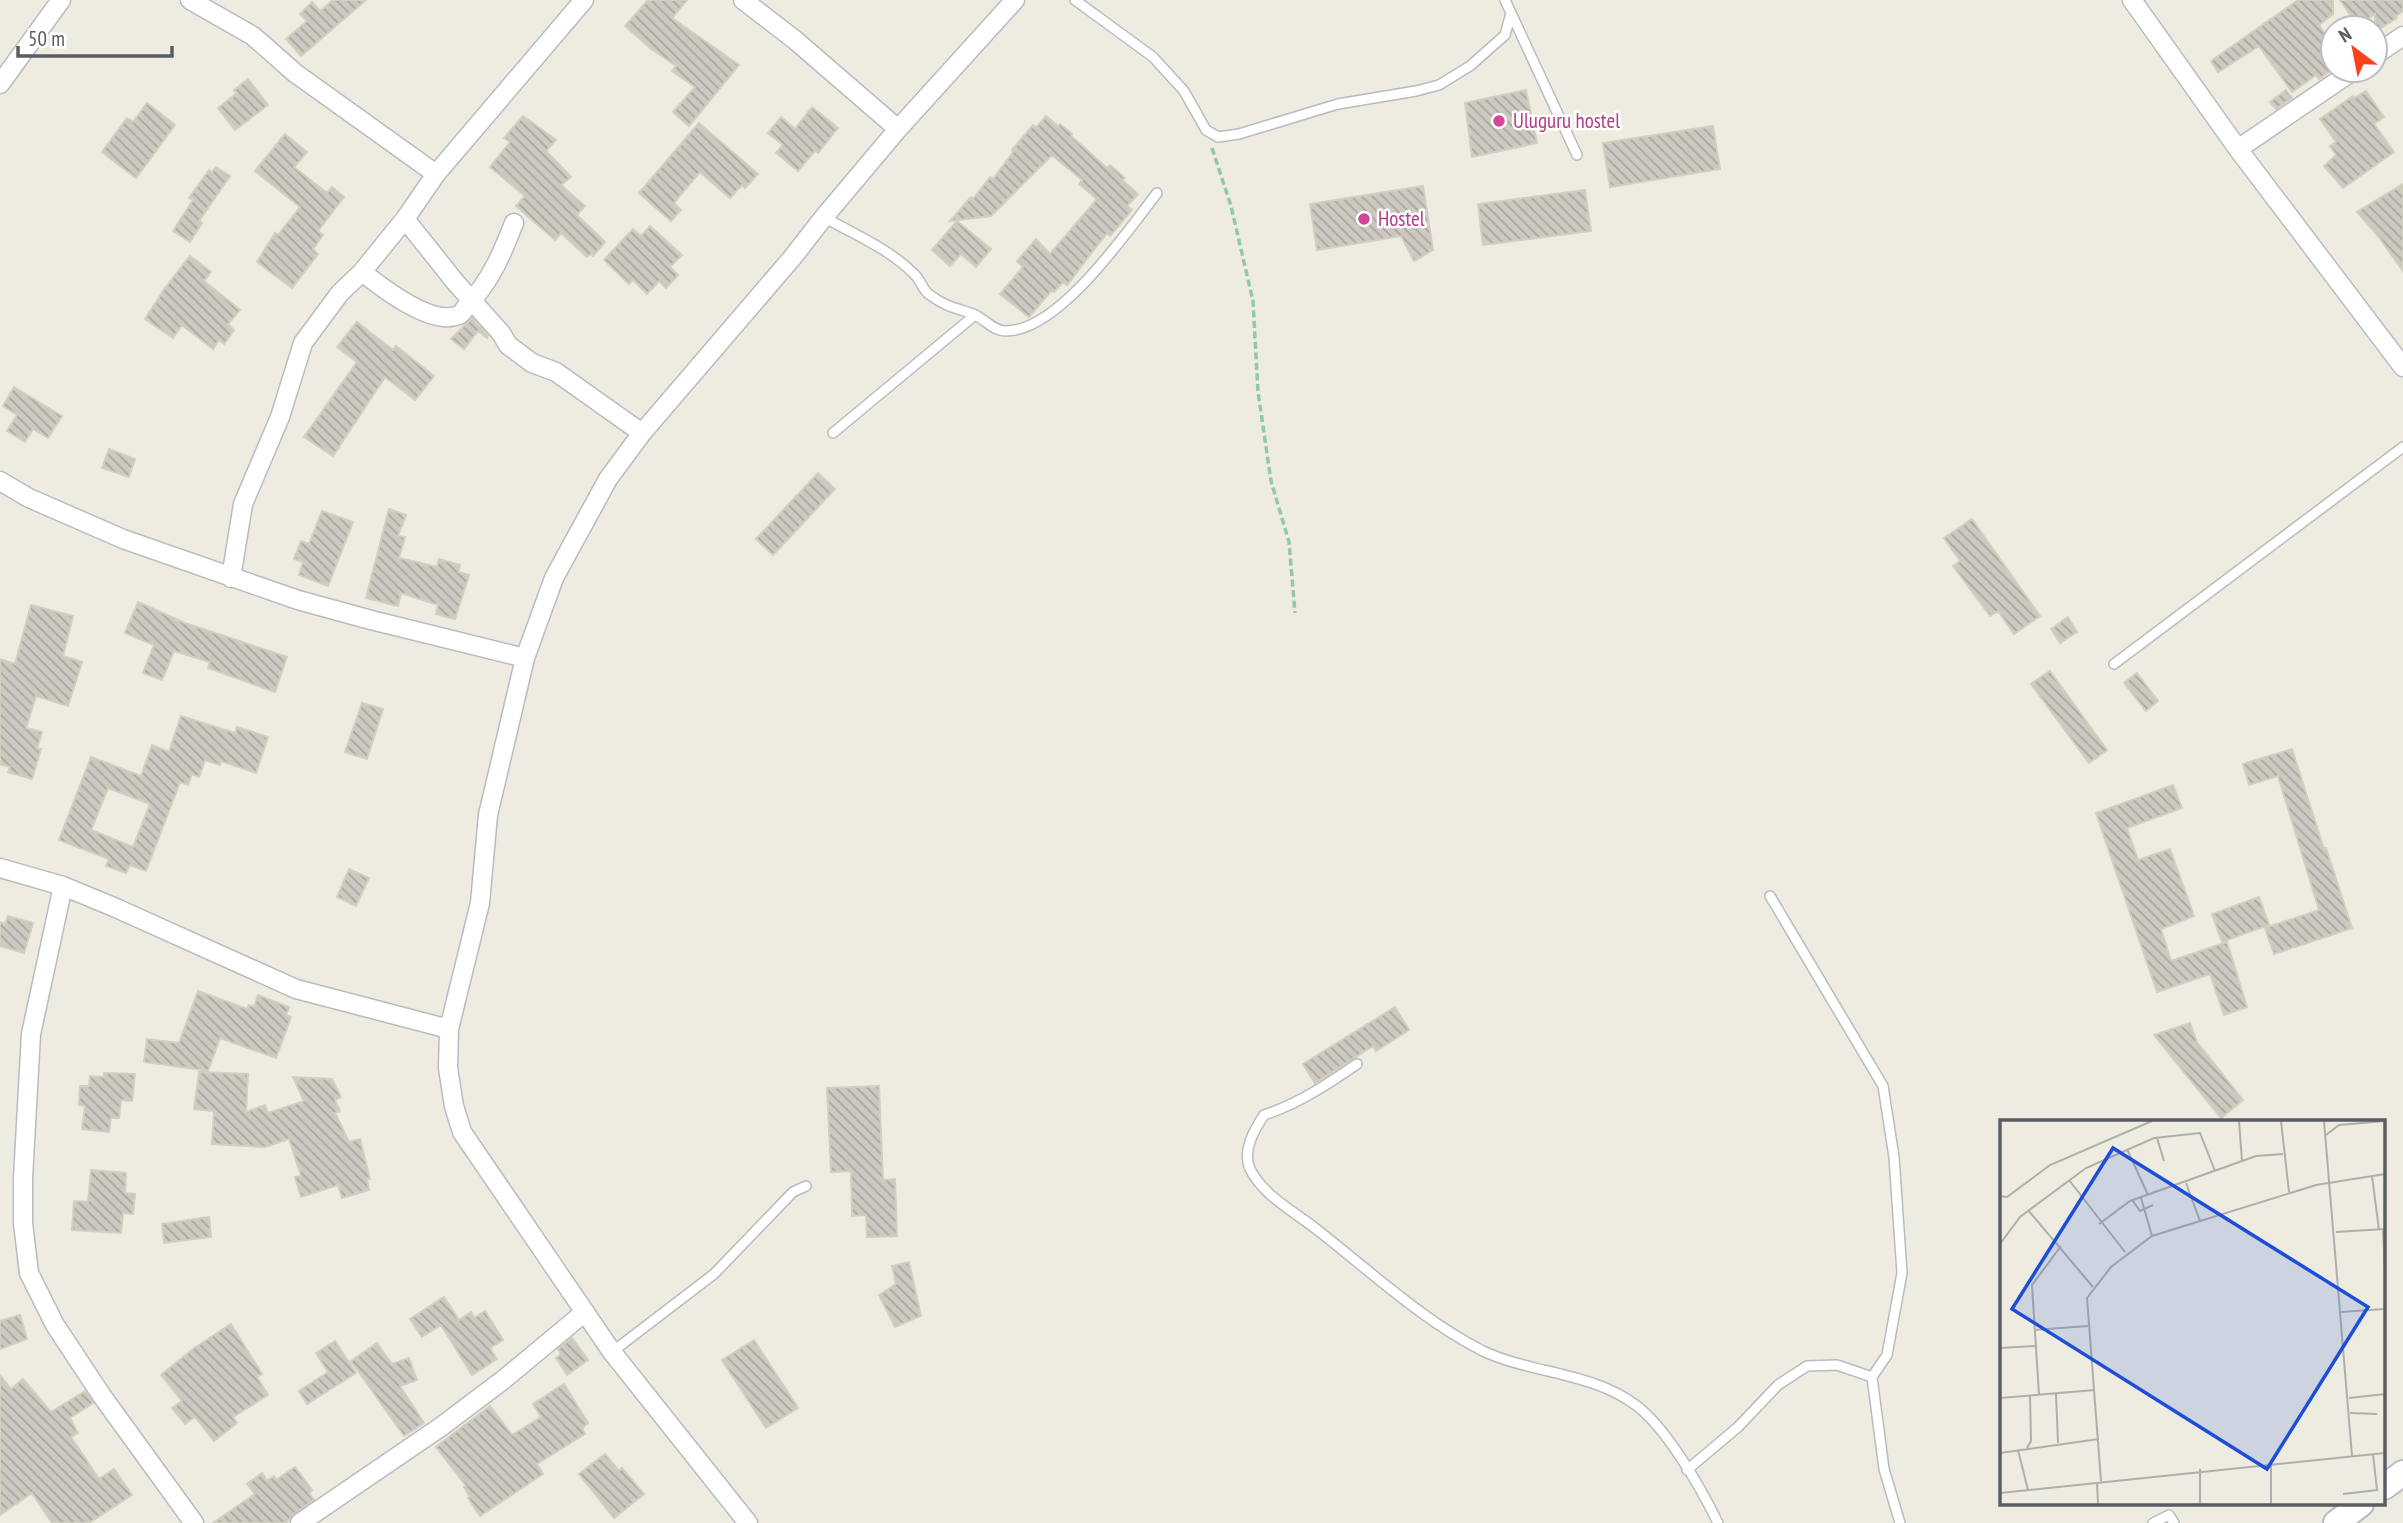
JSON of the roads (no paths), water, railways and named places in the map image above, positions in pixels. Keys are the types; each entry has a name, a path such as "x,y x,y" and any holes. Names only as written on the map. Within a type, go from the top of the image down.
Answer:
{"main road":[{"path":"2386,1485 2403,1472"},
{"path":"2336,1523 2358,1506"}],"street":[{"path":"190,0 253,36 295,73 436,174"},
{"path":"231,578 243,504 281,417 303,342 340,293 362,272 405,219 436,174 584,0"},
{"path":"743,0 828,67 898,129"},
{"path":"748,1523 612,1352 462,1132 454,1106 448,1068 449,1029 480,903 488,816 525,658 554,578 580,527 608,479 642,433 793,258 898,129 1015,0"},
{"path":"2132,0 2238,149 2403,366"},
{"path":"0,84 52,3"},
{"path":"2238,149 2333,84"},
{"path":"405,219 423,245 508,345 532,363 556,372 642,433"},
{"path":"362,272 391,295 413,307 440,315 455,316 462,313 472,301 500,258 513,223"},
{"path":"0,481 29,498 122,539 231,578 371,621 525,658"},
{"path":"0,868 63,886 296,989 449,1029"},
{"path":"63,886 31,1034 23,1178 23,1223 29,1273 55,1325 102,1396 194,1523"},
{"path":"300,1523 442,1426 585,1312"}],"lane":[{"path":"1075,0 1153,57 1184,91 1206,130 1218,137 1240,134 1338,104 1440,85 1470,66 1505,35 1511,13"},
{"path":"1505,0 1577,155"},
{"path":"824,217 890,255 916,275 925,292 941,303 975,315 1005,331 1038,322 1072,295 1114,248 1157,193"},
{"path":"833,433 975,315"},
{"path":"2114,664 2403,447"},
{"path":"1770,896 1883,1086 1894,1157 1902,1273 1887,1355 1872,1377 1884,1469 1900,1523"},
{"path":"1357,1064 1284,1108 1264,1115 1247,1153 1249,1167 1258,1181 1272,1197 1296,1212 1426,1315 1482,1350 1603,1388 1637,1406 1657,1425 1708,1501 1718,1523"},
{"path":"612,1352 714,1274 793,1192 806,1186"},
{"path":"1687,1470 1738,1427 1778,1385 1807,1366 1837,1365 1872,1377"},
{"path":"2153,1523 2169,1515 2174,1523"}],"place":[{"name":"Uluguru hostel","path":"1499,121"},
{"name":"Hostel","path":"1364,219"}]}
